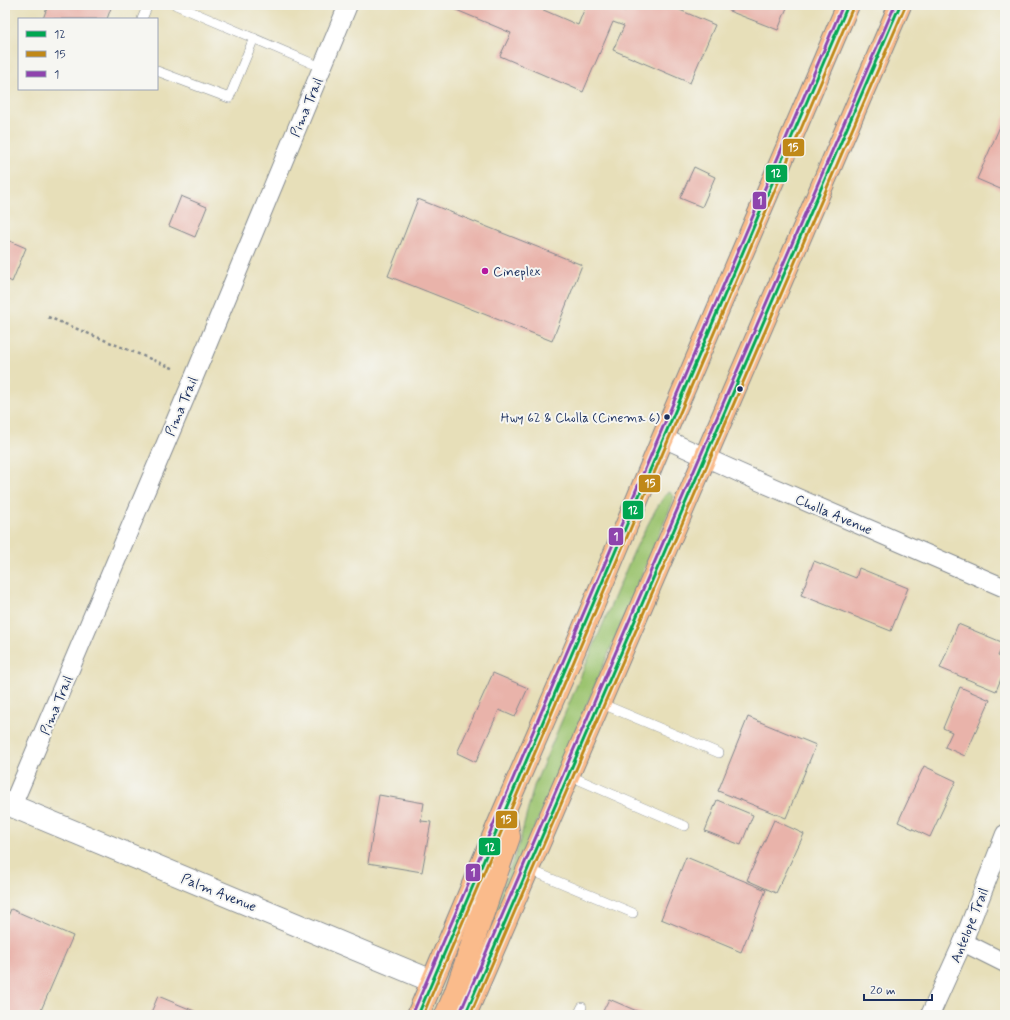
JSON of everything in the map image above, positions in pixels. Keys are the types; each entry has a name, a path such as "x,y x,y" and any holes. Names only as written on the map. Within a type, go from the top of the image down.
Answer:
{"main road":[{"path":"418,1015 848,5"},
{"path":"465,1015 900,5"},
{"path":"446,1015 455,994 508,837 505,809"}],"street":[{"name":"Pima Trail","path":"9,804 194,376 348,5"},
{"name":"Cholla Avenue","path":"663,438 1005,588"},
{"name":"Palm Avenue","path":"9,804 432,981"},
{"name":"Antelope Trail","path":"930,1015 963,942 1005,834"},
{"path":"963,942 1005,963"}],"lane":[{"path":"142,18 148,5"},
{"path":"176,5 323,68"},
{"path":"158,71 229,98 254,38"},
{"path":"600,703 719,753"},
{"path":"568,775 685,826"},
{"path":"528,869 633,913"}],"path":[{"path":"48,317 194,376"}],"green space":[{"path":"669,492 674,496 672,504 455,1015 470,967 518,848 534,786 634,551 656,509 665,495"}],"building":[{"path":"48,5 112,5 107,18 43,18"},
{"path":"455,5 532,5 578,25 586,5 611,5 625,11 627,5 668,5 715,25 690,83 613,50 624,26 613,22 583,92 500,56 511,33 454,9"},
{"path":"731,5 788,5 778,30 729,11"},
{"path":"1005,115 1005,191 977,179"},
{"path":"694,167 715,177 702,207 680,198"},
{"path":"181,196 207,207 195,237 169,226"},
{"name":"Cineplex","path":"418,199 582,265 552,341 388,276"},
{"path":"5,239 26,248 12,282 5,278"},
{"path":"814,561 856,578 859,568 908,588 891,631 801,595"},
{"path":"958,624 1004,643 998,656 1005,659 1005,669 996,691 940,668"},
{"path":"493,673 528,688 515,717 499,710 476,762 457,753"},
{"path":"960,687 990,700 965,756 945,747 952,732 943,728"},
{"path":"748,717 816,745 786,818 718,791"},
{"path":"924,766 956,781 930,837 898,822"},
{"path":"379,795 424,803 421,821 431,822 422,872 368,863"},
{"path":"717,800 753,815 741,845 705,831"},
{"path":"774,820 804,834 776,893 747,880"},
{"path":"686,857 766,890 741,952 661,919"},
{"path":"11,909 73,936 39,1015 10,1015 11,1013 5,1010 5,923"},
{"path":"158,996 204,1015 150,1015"},
{"path":"609,999 646,1015 601,1015"}],"transit line":[{"name":"1","path":"413,1013 843,5"},
{"name":"12","path":"418,1015 848,5"},
{"name":"1","path":"460,1013 895,5"},
{"name":"12","path":"465,1015 900,5"},
{"name":"15","path":"423,1015 853,7"},
{"name":"15","path":"470,1015 905,7"}],"place":[{"name":"Cineplex","path":"485,271"},
{"name":"Hwy 62 & Cholla (Cinema 6)","path":"667,417"}]}
